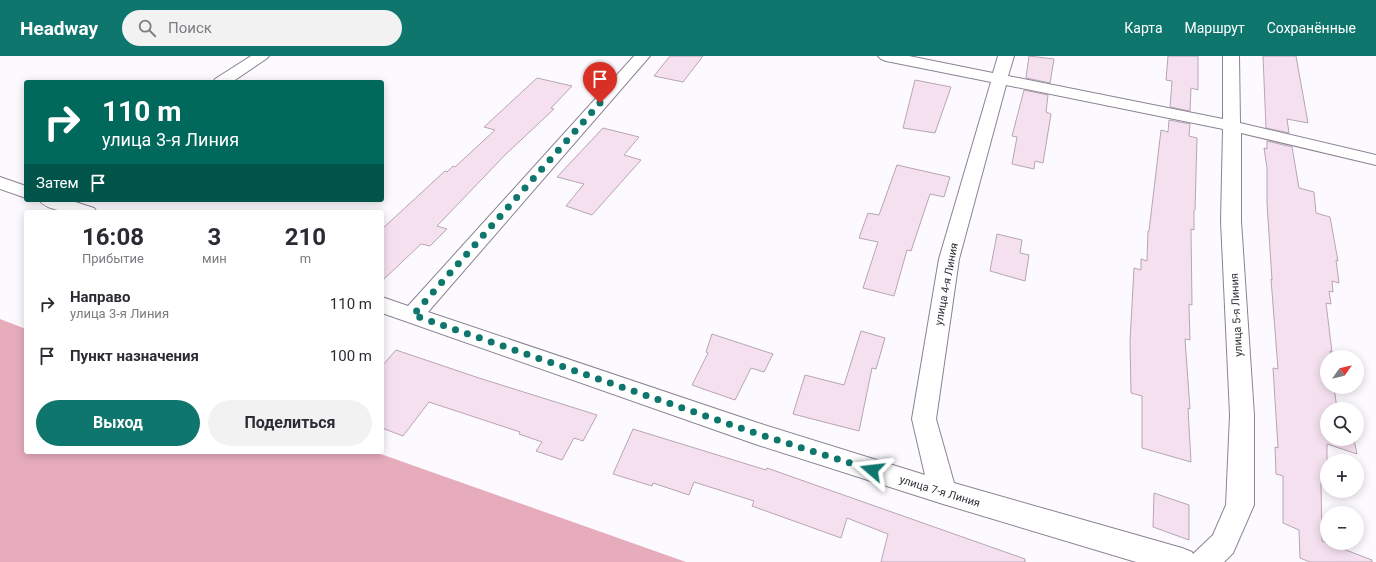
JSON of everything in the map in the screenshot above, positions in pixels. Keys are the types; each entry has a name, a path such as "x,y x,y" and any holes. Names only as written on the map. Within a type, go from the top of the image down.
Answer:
{"street":[{"path":"224,80 261,56"},
{"path":"413,315 642,56"},
{"path":"886,56 1001,78 1232,126 1376,160"},
{"name":"улица 4-я Линия","path":"943,492 924,419 949,259 1006,56"},
{"name":"улица 5-я Линия","path":"1204,562 1223,544 1240,505 1242,415 1231,221 1231,56"},
{"path":"0,183 24,191"},
{"path":"55,202 81,210"},
{"name":"улица 7-я Линия","path":"384,306 758,434 943,492 1182,562"}],"shaded area":[{"path":"0,319 24,328 24,454 381,454 686,562 0,562"}],"building":[{"path":"670,56 703,56 683,82 654,76"},
{"path":"1029,56 1054,59 1050,83 1026,78"},
{"path":"1168,56 1198,56 1198,90 1191,88 1190,111 1170,107 1172,81 1166,80"},
{"path":"1263,56 1296,56 1308,123 1287,119 1289,133 1266,128"},
{"path":"537,78 572,86 551,108 554,109 505,155 437,226 447,229 430,246 421,244 384,279 384,227 445,171 447,172 453,166 455,167 495,130 484,127"},
{"path":"915,80 951,87 935,133 903,128"},
{"path":"1024,90 1048,95 1046,112 1051,114 1043,163 1035,161 1034,169 1012,164 1017,137 1012,136"},
{"path":"1169,120 1190,124 1189,136 1197,138 1194,230 1191,229 1192,305 1189,304 1190,340 1185,339 1190,409 1188,408 1191,462 1142,448 1142,396 1131,393 1130,341 1134,268 1141,270 1141,259 1147,261 1148,231 1161,130 1168,132"},
{"path":"603,128 639,137 624,155 641,160 592,215 566,206 584,184 557,177"},
{"path":"1267,141 1292,147 1299,188 1314,192 1316,213 1330,217 1338,261 1336,260 1339,283 1332,281 1333,292 1329,291 1331,304 1326,303 1332,350 1320,350 1320,394 1335,394 1336,402 1320,402 1320,446 1327,446 1327,454 1320,454 1321,506 1320,506 1320,550 1346,550 1372,560 1372,562 1310,562 1300,558 1299,530 1283,523 1283,476 1276,474 1275,447 1278,448 1273,368 1278,369 1271,279 1272,280 1267,203 1267,168 1264,148 1267,149"},
{"path":"897,165 950,177 944,197 930,194 911,251 907,250 894,296 863,288 878,242 859,238 868,213 879,215"},
{"path":"997,234 1022,240 1020,253 1029,255 1025,281 990,271"},
{"path":"861,331 885,338 876,369 872,368 859,431 793,414 805,375 844,385"},
{"path":"712,334 773,354 764,372 751,368 735,400 692,385 708,353 706,352"},
{"path":"396,350 597,415 583,441 574,438 562,460 536,451 542,442 519,434 520,432 429,402 403,436 384,429 384,364"},
{"path":"633,429 766,470 767,468 1025,559 1025,562 881,562 888,534 847,518 841,538 752,506 754,501 694,482 689,495 653,483 652,486 613,474"},
{"path":"1333,446 1355,446 1357,454"},
{"path":"1154,493 1189,505 1189,540 1153,527"}],"route":[{"path":"600,103 413,315 758,434 872,470"}]}
